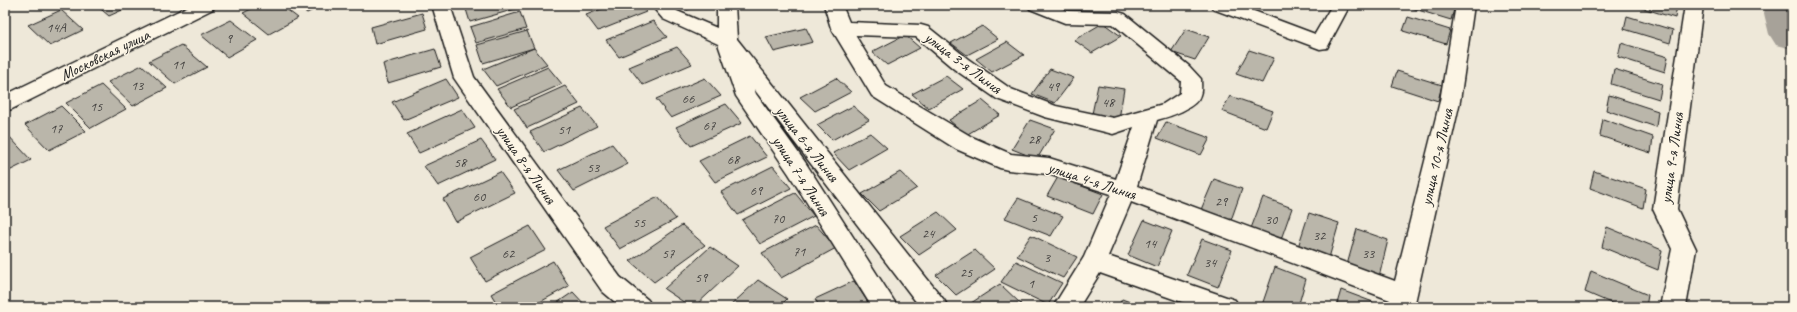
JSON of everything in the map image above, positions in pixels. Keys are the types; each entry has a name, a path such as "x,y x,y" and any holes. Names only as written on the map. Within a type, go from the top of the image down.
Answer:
{"street":[{"name":"Московская улица","path":"5,104 206,5"},
{"name":"улица 8-я Линия","path":"441,5 464,78 611,284 639,307"},
{"name":"улица 6-я Линия","path":"660,5 670,15 727,40 935,307"},
{"name":"улица 7-я Линия","path":"726,5 727,40 746,96 797,168 885,307"},
{"name":"улица 4-я Линия","path":"833,5 841,28 878,91 964,143 1008,162 1049,166 1124,190 1402,301"},
{"name":"улица 3-я Линия","path":"841,28 921,31 961,64 1004,94 1052,112 1113,126 1170,109 1190,96 1191,79 1176,64 1142,40 1118,18 1065,17 1037,5"},
{"path":"1220,5 1320,43 1341,5"},
{"name":"улица 10-я Линия","path":"1402,301 1450,101 1465,5"},
{"name":"улица 9-я Линия","path":"1673,307 1684,249 1665,210 1694,5"},
{"path":"1066,307 1094,261 1124,190 1148,116"},
{"path":"1094,261 1226,307"}],"building":[{"path":"96,5 133,5 109,16"},
{"path":"259,5 281,5 298,18 269,34 243,13"},
{"path":"296,5 323,5 307,13"},
{"path":"518,5 519,8 470,22 465,6"},
{"path":"612,5 640,5 646,12 598,31 586,15"},
{"path":"682,5 699,5 687,10"},
{"path":"1409,5 1455,6 1451,20 1408,7"},
{"path":"1632,5 1677,5 1675,18"},
{"path":"61,10 83,30 50,46 28,25"},
{"path":"520,12 526,29 476,43 470,27"},
{"path":"422,13 427,29 375,44 371,27"},
{"path":"1627,16 1673,30 1670,43 1624,29"},
{"path":"1408,17 1450,30 1446,44 1403,31"},
{"path":"231,20 257,40 227,57 201,35"},
{"path":"653,21 667,37 619,57 606,40"},
{"path":"1103,23 1121,36 1092,53 1074,40"},
{"path":"982,26 998,39 967,55 951,43"},
{"path":"806,28 813,42 774,52 766,37"},
{"path":"1186,29 1209,37 1195,60 1171,52"},
{"path":"527,31 534,48 483,63 477,45"},
{"path":"905,35 920,48 887,65 872,52"},
{"path":"1007,42 1024,55 992,72 976,59"},
{"path":"1621,43 1668,57 1665,72 1618,57"},
{"path":"181,45 207,67 175,84 149,61"},
{"path":"677,47 692,64 643,85 629,67"},
{"path":"534,48 547,64 496,86 483,69"},
{"path":"435,49 441,67 388,83 383,64"},
{"path":"1249,50 1274,58 1262,83 1236,74"},
{"path":"142,65 167,88 133,106 108,82"},
{"path":"548,67 562,84 511,107 497,89"},
{"path":"1050,69 1074,78 1055,103 1032,94"},
{"path":"1614,69 1662,84 1659,99 1611,84"},
{"path":"1397,71 1442,85 1438,101 1392,86"},
{"path":"946,76 963,89 929,108 912,94"},
{"path":"705,78 721,96 671,118 656,99"},
{"path":"836,78 851,92 815,111 800,97"},
{"path":"446,79 458,97 404,120 392,102"},
{"path":"101,85 126,109 91,128 66,103"},
{"path":"1098,85 1124,89 1119,119 1092,114"},
{"path":"565,86 579,104 527,128 514,109"},
{"path":"1609,95 1658,111 1656,127 1606,110"},
{"path":"1230,96 1273,111 1266,128 1222,111"},
{"path":"982,100 1000,115 966,135 949,120"},
{"path":"726,104 742,123 691,146 676,127"},
{"path":"61,106 86,131 49,150 25,125"},
{"path":"853,106 869,120 832,140 817,125"},
{"path":"582,108 597,126 544,152 530,132"},
{"path":"462,109 475,128 419,153 407,134"},
{"path":"1603,119 1653,137 1651,153 1600,136"},
{"path":"1030,120 1055,129 1037,159 1012,149"},
{"path":"1166,122 1210,138 1201,155 1157,138"},
{"path":"870,133 887,148 849,170 833,153"},
{"path":"7,134 31,160 5,173 5,135"},
{"path":"750,136 767,157 715,182 699,161"},
{"path":"481,140 495,159 438,186 424,166"},
{"path":"612,144 628,164 574,191 558,170"},
{"path":"773,166 791,188 738,215 721,192"},
{"path":"1594,171 1646,189 1643,208 1590,188"},
{"path":"500,172 515,193 456,222 443,199"},
{"path":"900,172 917,188 879,211 862,194"},
{"path":"1058,177 1103,194 1093,214 1047,196"},
{"path":"1214,179 1242,189 1230,223 1200,212"},
{"path":"795,193 814,216 760,244 742,220"},
{"path":"658,197 676,219 620,249 603,226"},
{"path":"1263,197 1292,208 1280,242 1250,231"},
{"path":"1018,198 1063,216 1051,236 1005,218"},
{"path":"938,212 957,230 919,255 900,236"},
{"path":"1309,213 1339,223 1329,258 1298,247"},
{"path":"1144,220 1172,231 1157,267 1128,255"},
{"path":"682,225 705,245 654,282 630,261"},
{"path":"816,225 836,248 781,278 762,253"},
{"path":"530,226 546,250 485,281 470,257"},
{"path":"1607,227 1662,250 1658,270 1602,247"},
{"path":"1357,229 1388,240 1379,277 1347,265"},
{"path":"1031,235 1077,257 1063,278 1017,256"},
{"path":"1202,239 1232,250 1218,287 1187,275"},
{"path":"710,247 738,266 694,307 691,307 664,289"},
{"path":"975,250 995,269 956,295 936,275"},
{"path":"553,261 569,286 531,307 499,307 491,294"},
{"path":"1016,261 1062,283 1048,305 1001,282"},
{"path":"1275,267 1306,279 1298,307 1268,307 1262,305"},
{"path":"1591,271 1648,295 1646,307 1620,307 1585,292"},
{"path":"758,280 787,299 779,307 729,307"},
{"path":"854,281 871,307 820,307 815,299"},
{"path":"1000,284 1021,304 1017,307 965,307"},
{"path":"1341,290 1373,302 1372,307 1336,307"},
{"path":"573,292 587,307 551,307"},
{"path":"1122,299 1143,307 1118,307"}],"waterway":[{"path":"1784,5 1792,34"}]}
